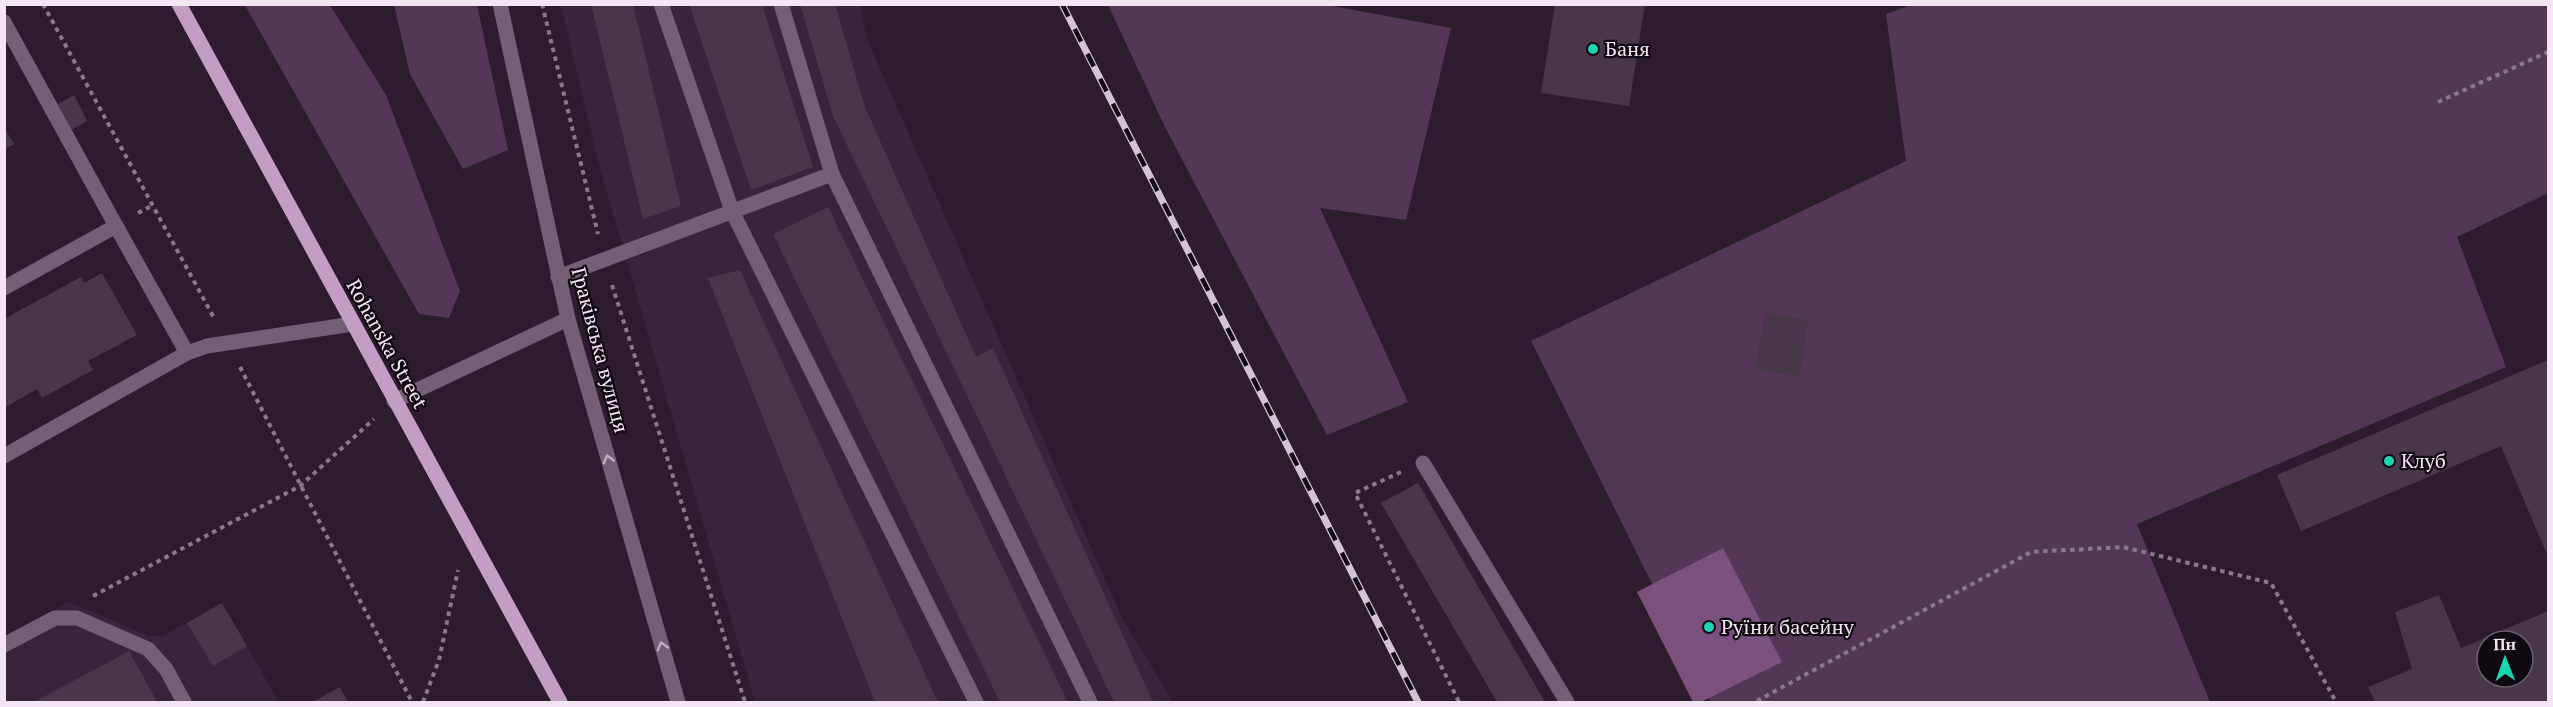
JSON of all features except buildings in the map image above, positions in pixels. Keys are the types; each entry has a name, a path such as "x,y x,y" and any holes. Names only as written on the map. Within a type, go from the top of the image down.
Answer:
{"main road":[{"name":"Rohanska Street","path":"179,4 560,702"}],"street":[{"name":"Граківська вулиця","path":"500,4 568,319 678,702"},
{"path":"661,4 732,211 976,702"},
{"path":"781,4 832,174 1090,702"},
{"path":"4,22 187,353"},
{"path":"558,277 832,174"},
{"path":"4,288 116,226"},
{"path":"394,401 568,319"},
{"path":"4,456 187,353 207,346 353,324"},
{"path":"1423,463 1567,702"},
{"path":"4,645 55,618 65,616 77,618 147,649 166,669 184,702"}],"path":[{"path":"542,4 604,259 745,702"},
{"path":"2438,102 2548,52"},
{"path":"85,600 300,486 394,401"},
{"path":"1423,463 1355,493 1459,702"},
{"path":"423,702 439,660 467,532"},
{"path":"1757,701 2031,552 2123,547 2271,583 2336,702"}],"shaded area":[{"path":"245,5 330,5 386,95 460,291 449,318 419,314"},
{"path":"394,5 477,5 508,150 463,169 410,74"},
{"path":"561,5 860,5 867,39 1122,618 1173,702 755,702 598,162"},
{"path":"1108,5 1327,5 1451,28 1406,220 1320,208 1408,402 1327,435 1165,127"},
{"path":"1911,5 2548,5 2548,193 2457,237 2506,367 2137,524 2210,702 1711,702 1531,341 1906,161 1886,14"},
{"name":"Руїни басейну","path":"1723,548 1782,662 1701,702 1693,702 1637,592"},
{"path":"69,602 149,636 163,636 222,603 279,702 5,702 5,637"}],"railway":[{"path":"1062,4 1418,702"}],"place":[{"name":"Баня","path":"1593,49"},
{"name":"Клуб","path":"2389,461"},
{"name":"Руїни басейну","path":"1709,627"}]}
